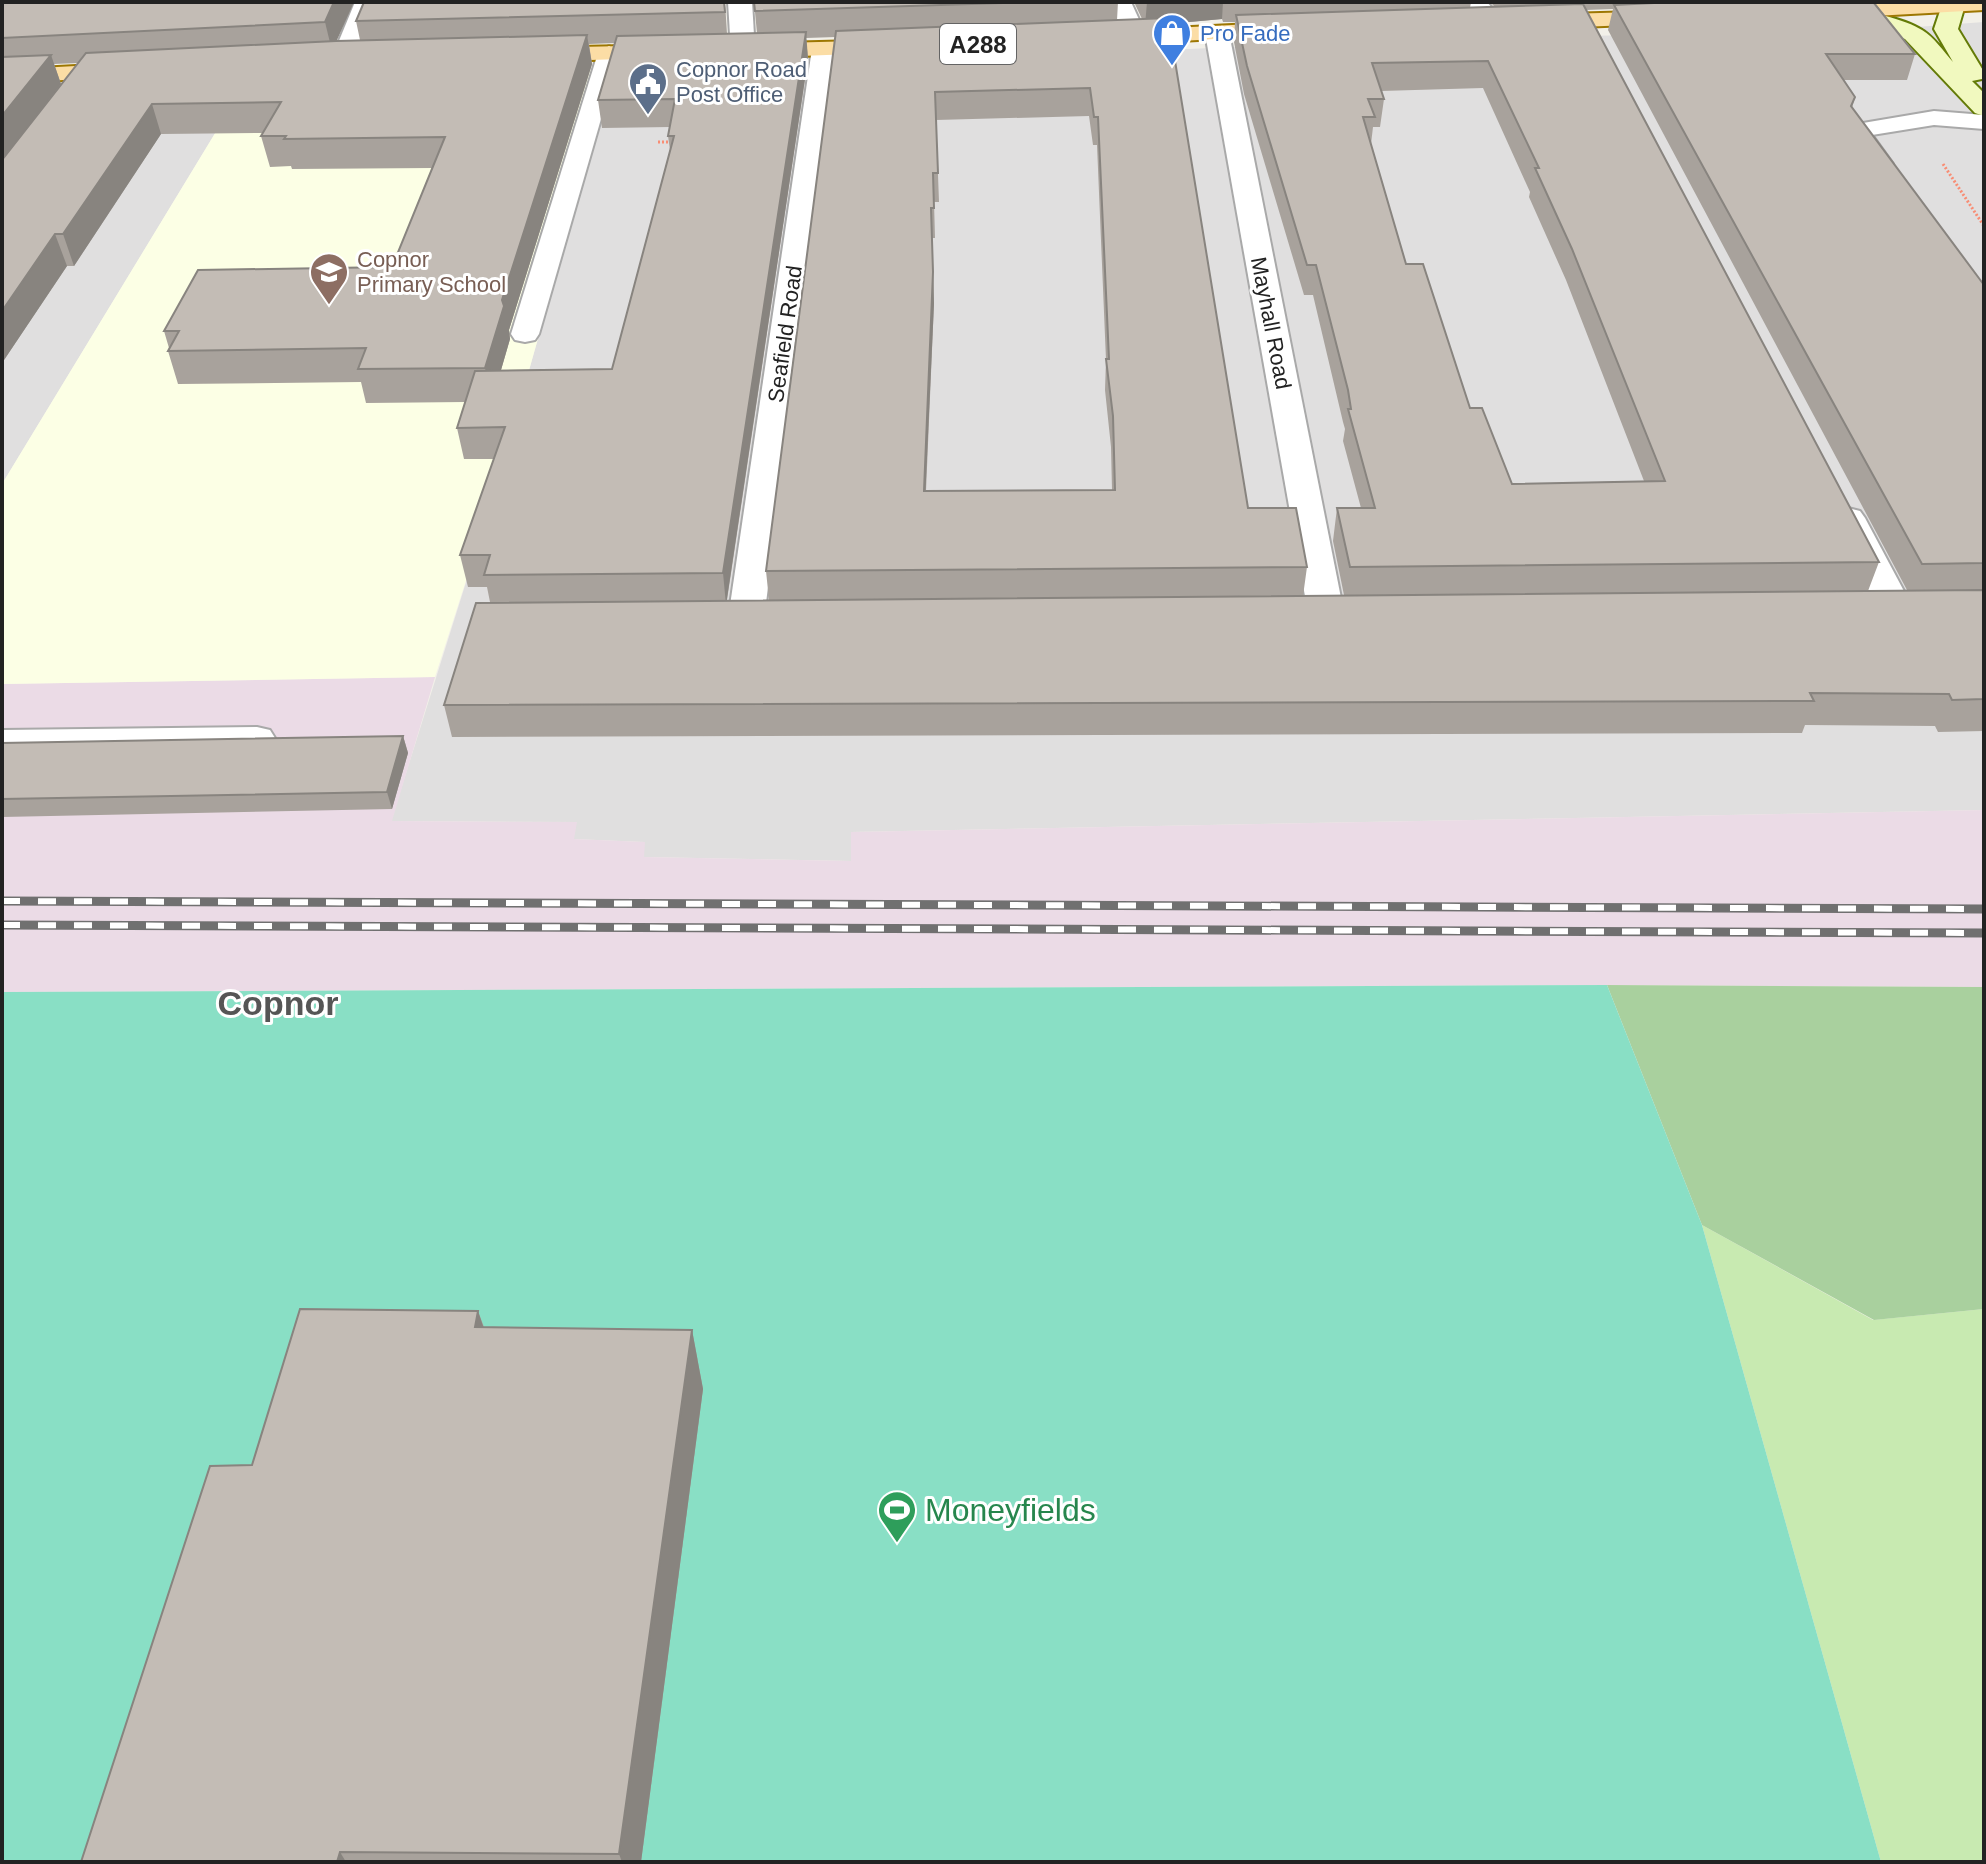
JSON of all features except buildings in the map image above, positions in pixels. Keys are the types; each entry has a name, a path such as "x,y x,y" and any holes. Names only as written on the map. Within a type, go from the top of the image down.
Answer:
{"main road":[{"path":"1788,13 1984,3"},
{"path":"1468,12 1492,22 1694,17"},
{"path":"1087,39 1311,28"},
{"name":"A288","path":"505,55 922,46"},
{"path":"313,61 372,59"},
{"path":"2,77 162,68"}],"street":[{"path":"343,60 367,2"},
{"path":"740,2 743,51"},
{"path":"1119,2 1135,37"},
{"path":"1952,4 1974,26"},
{"path":"1952,4 1946,29 1984,94"},
{"path":"1819,12 1872,20 1913,34 1984,108"},
{"path":"1588,21 1602,49"},
{"name":"Mayhall Road","path":"1217,33 1326,613"},
{"name":"Seafield Road","path":"747,619 824,49"},
{"path":"69,95 87,72"},
{"path":"1836,497 1894,609"}],"lane":[{"path":"525,334 609,53"},
{"path":"1893,181 1857,131 1934,118 1984,122"},
{"path":"2,742 286,738"}],"path":[{"path":"1934,118 1943,164 1984,226"},
{"path":"658,142 673,142"}],"shaded area":[{"path":"1984,22 1984,810 851,832 852,861 643,857 644,842 573,839 576,822 391,821 496,487 614,70 857,64 1410,39 1862,31"},
{"name":"Copnor Primary School","path":"614,70 496,487 435,677 2,684 2,484 248,79"},
{"path":"248,79 2,484 2,95"},
{"path":"435,677 392,821 577,822 574,839 645,842 644,857 851,861 851,832 1984,810 1984,987 1607,985 2,992 2,684"}],"green space":[{"path":"1607,985 1984,987 1984,1309 1874,1320 1702,1225"},
{"name":"Moneyfields","path":"1607,985 1702,1225 1881,1862 2,1862 2,992"},
{"path":"1702,1225 1873,1320 1984,1309 1984,1862 1881,1862"}],"railway":[{"path":"2,901 1984,909"},
{"path":"2,925 1984,933"}],"place":[{"name":"Pro Fade","path":"1172,67"},
{"name":"Copnor Road Post Office","path":"648,116"},
{"name":"Copnor Primary School","path":"329,306"},
{"name":"Moneyfields","path":"897,1544"}],"district":[{"name":"Copnor","path":"278,1003"}]}
